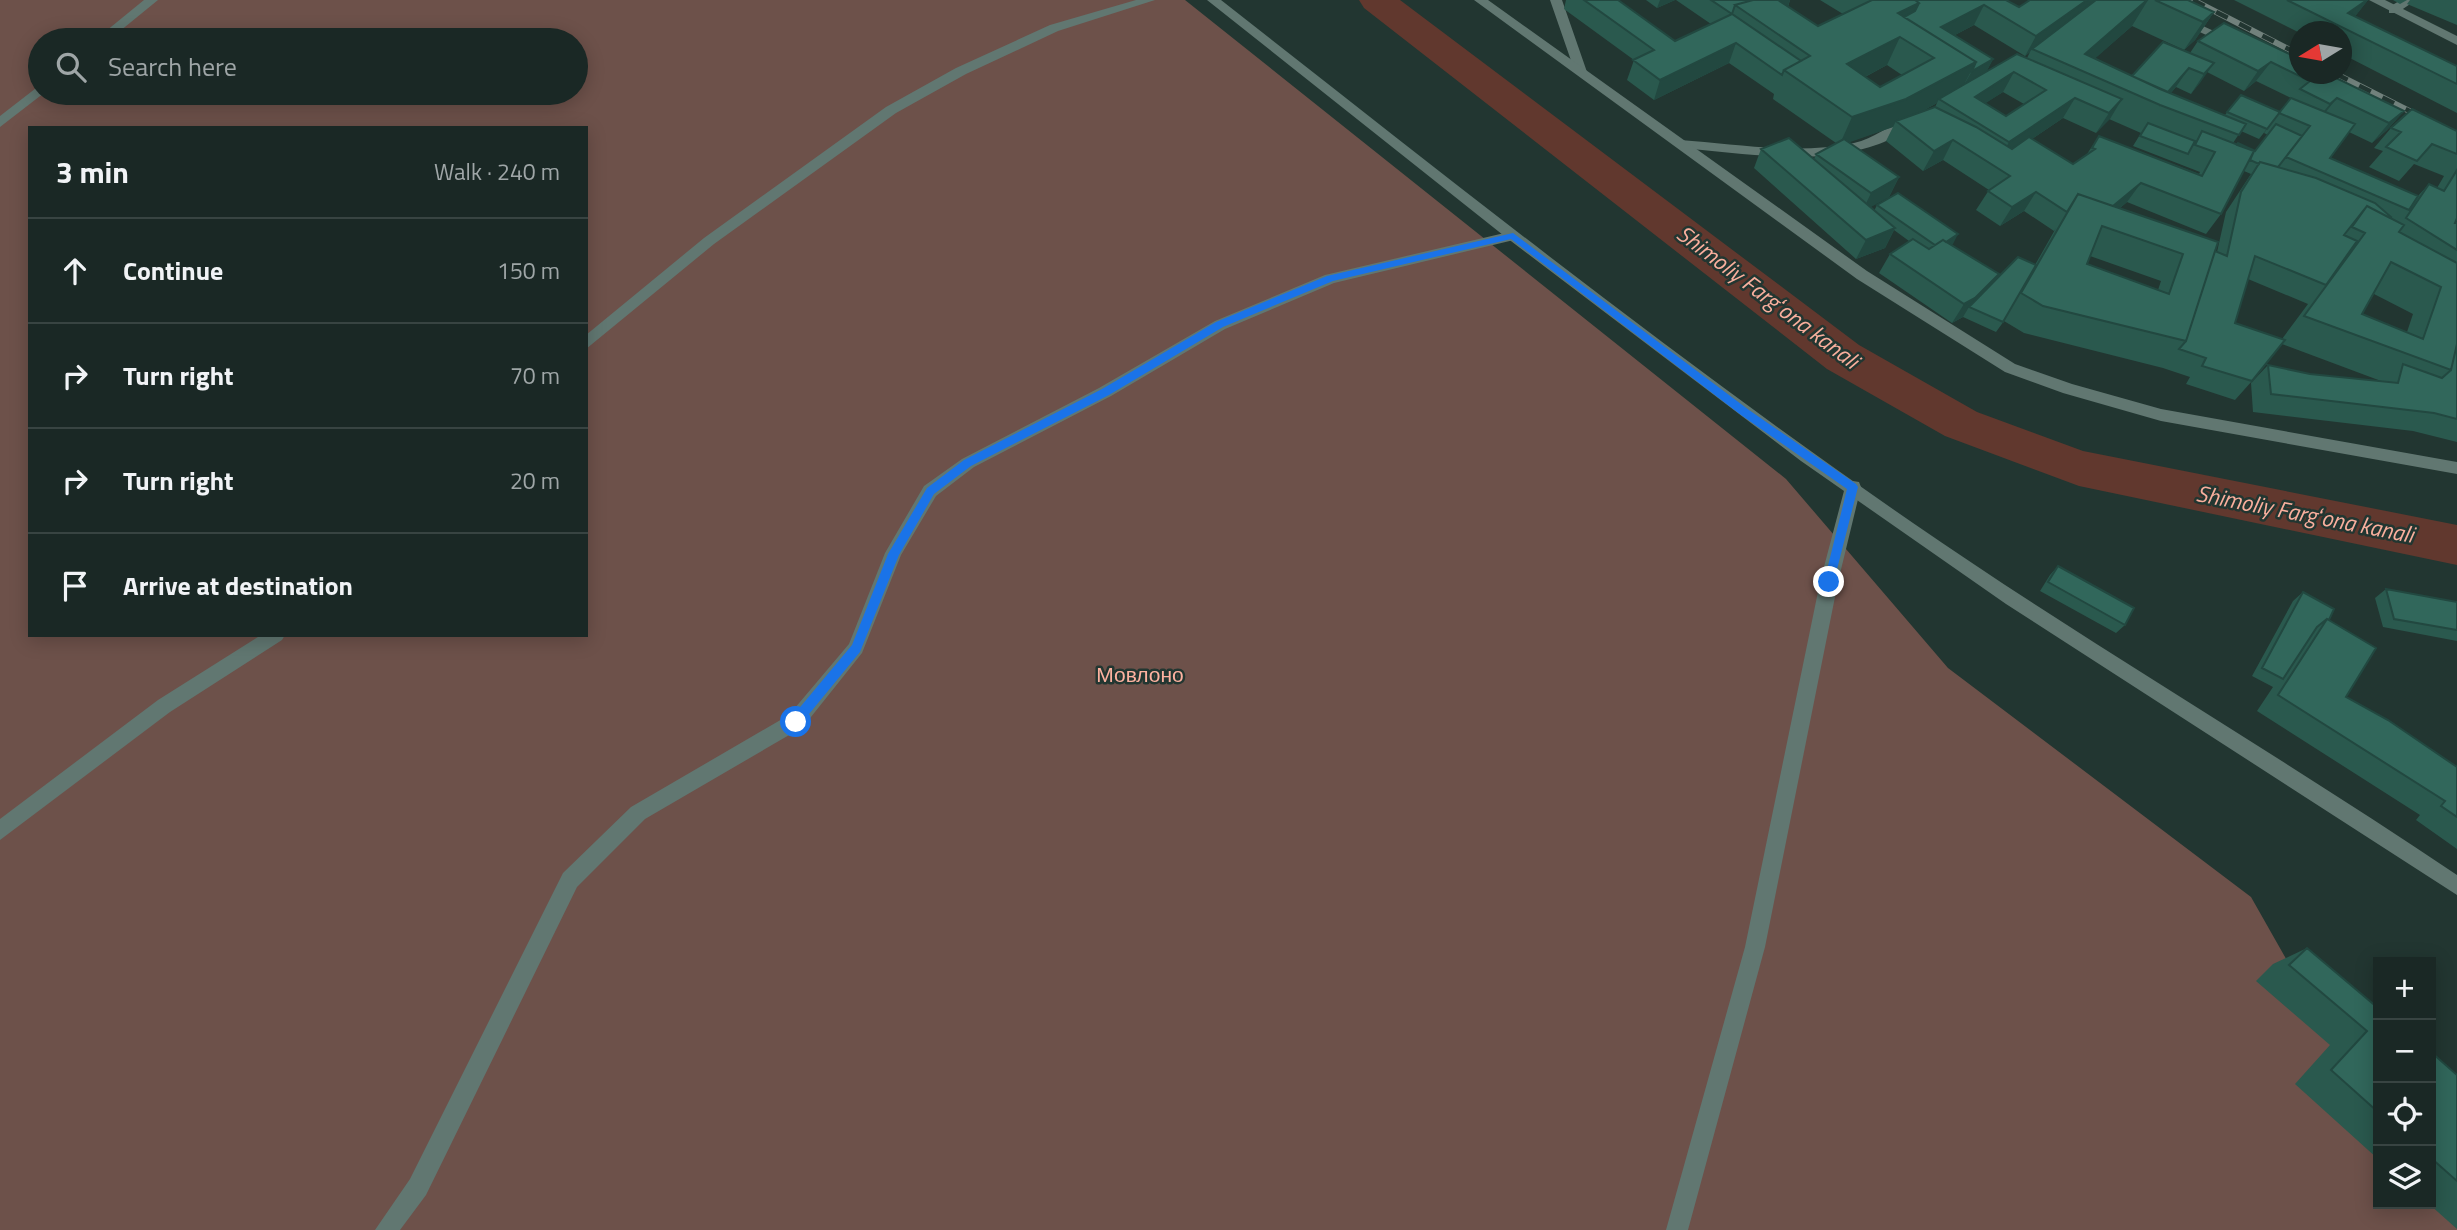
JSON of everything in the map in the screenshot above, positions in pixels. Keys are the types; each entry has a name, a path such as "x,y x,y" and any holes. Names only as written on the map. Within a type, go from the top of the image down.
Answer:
{"street":[{"path":"116,28 152,0"},
{"path":"588,342 709,241 891,110 961,71 1054,28 1149,0"},
{"path":"1213,0 1513,236 1745,413 2011,599 2361,819 2457,886"},
{"path":"1480,0 1862,275 2010,368 2069,389 2161,415 2457,468"},
{"path":"1556,0 1581,72"},
{"path":"2136,0 2246,48"},
{"path":"2375,0 2457,41"},
{"path":"2393,10 2410,0"},
{"path":"0,123 28,99"},
{"path":"1680,144 1768,149 1845,148 1874,142 1917,117"},
{"path":"386,1230 418,1187 570,880 639,813 796,722 856,648 894,554 930,491 968,463 1105,392 1220,325 1330,279 1513,236"},
{"path":"1677,1230 1755,947 1829,582 1853,487"},
{"path":"0,831 164,706 273,637"}],"green space":[{"name":"Мовлоно","path":"0,0 1185,0 1786,479 1948,668 2251,897 2293,971 2373,1035 2373,1209 2436,1209 2436,1184 2457,1102 2457,1230 0,1230"}],"building":[{"path":"1584,0 1618,0 1675,41 1732,14 1801,61 1784,70 1782,75 1736,43 1660,80 1633,60 1654,50"},
{"path":"1711,0 1753,0 1735,5 1732,14"},
{"path":"1753,0 1778,0 1818,26 1872,0 1915,0 1919,3 1898,13 1976,62 1906,99 1852,117 1784,70 1810,56 1735,5","holes":["1900,37 1934,58 1880,87 1847,64"]},
{"path":"1915,0 2006,0 2019,7 2030,0 2087,0 2036,36 1984,5 1941,27 1993,59 1972,71 1976,62 1904,17 1915,11 1919,3"},
{"path":"2096,0 2147,0 2085,54 2160,89 2246,124 2239,135 2160,105 2032,49"},
{"path":"2155,0 2188,0 2214,12 2203,22"},
{"path":"2287,0 2367,0 2348,13 2457,66 2457,84 2352,32 2352,21 2330,21"},
{"path":"2224,23 2289,54 2289,71 2271,62 2258,71 2198,41"},
{"path":"2163,42 2214,63 2204,74 2189,68 2168,92 2132,76"},
{"path":"2017,54 2122,99 2109,113 2075,98 2009,142 1939,99","holes":["2014,72 2046,90 2006,116 1975,97"]},
{"path":"2306,84 2349,84 2404,111 2389,123 2337,98 2330,104 2300,89"},
{"path":"2241,95 2280,112 2267,129 2227,112"},
{"path":"2291,98 2355,124 2330,158 2418,196 2409,210 2286,157 2310,126 2279,113"},
{"path":"1935,107 2012,149 2029,137 2073,164 2095,149 2092,148 2099,136 2202,176 2215,152 2195,145 2202,131 2254,151 2221,214 2141,183 2113,206 2078,194 2067,212 2036,192 2012,207 1988,191 2010,176 1953,140 1934,151 1896,121"},
{"path":"2412,109 2457,131 2457,154 2432,144 2417,161 2386,147 2401,132 2391,128"},
{"path":"2148,123 2195,141 2188,154 2140,136"},
{"path":"2276,124 2302,136 2278,167 2250,160 2254,151 2237,145 2238,143 2255,151"},
{"path":"1789,138 1895,228 1866,240 1761,149"},
{"path":"1844,139 1899,177 1871,193 1816,154"},
{"path":"2260,162 2316,178 2375,203 2391,217 2367,206 2344,235 2357,241 2326,285 2255,256 2235,323 2285,340 2252,381 2202,366 2206,358 2179,349 2186,341 2215,251 2227,256 2241,192"},
{"path":"2457,170 2457,250 2406,218 2429,184 2444,191"},
{"path":"1898,193 1958,234 1935,245 1877,205"},
{"path":"2078,194 2218,242 2186,341 2043,306 2021,293","holes":["2102,226 2183,254 2169,294 2087,264"]},
{"path":"2367,206 2404,225 2399,232 2457,263 2457,344 2451,370 2304,316 2365,233 2352,227","holes":["2391,262 2441,287 2423,339 2362,314"]},
{"path":"1913,239 1929,249 1943,240 1999,274 1975,298 1964,304 1890,254"},
{"path":"2018,257 2036,265 2003,322 1969,307"},
{"path":"2457,344 2457,419 2434,413 2271,394 2268,365 2310,374 2398,383 2403,364 2442,378 2451,370"},
{"path":"2058,566 2134,608 2125,625 2048,582"},
{"path":"2386,589 2457,602 2457,630 2394,619"},
{"path":"2303,592 2334,609 2329,620 2317,627 2283,679 2262,668"},
{"path":"2327,619 2376,648 2346,697 2388,720 2457,767 2457,817 2441,806 2445,801 2278,695"},
{"path":"2307,948 2373,1004 2373,1108 2331,1070 2367,1031 2289,965"},
{"path":"2436,1056 2457,1075 2457,1181 2436,1162"}],"waterway":[{"name":"Shimoliy Fargʻona kanali","path":"1377,0 1843,357 1961,424 2079,468 2457,545"}],"railway":[{"path":"2193,0 2289,49"},
{"path":"2352,82 2457,135"}],"route":[{"path":"796,722 856,648 894,554 930,491 968,463 1105,392 1220,325 1330,279 1513,236 1745,413 1853,487 1829,582"}]}
